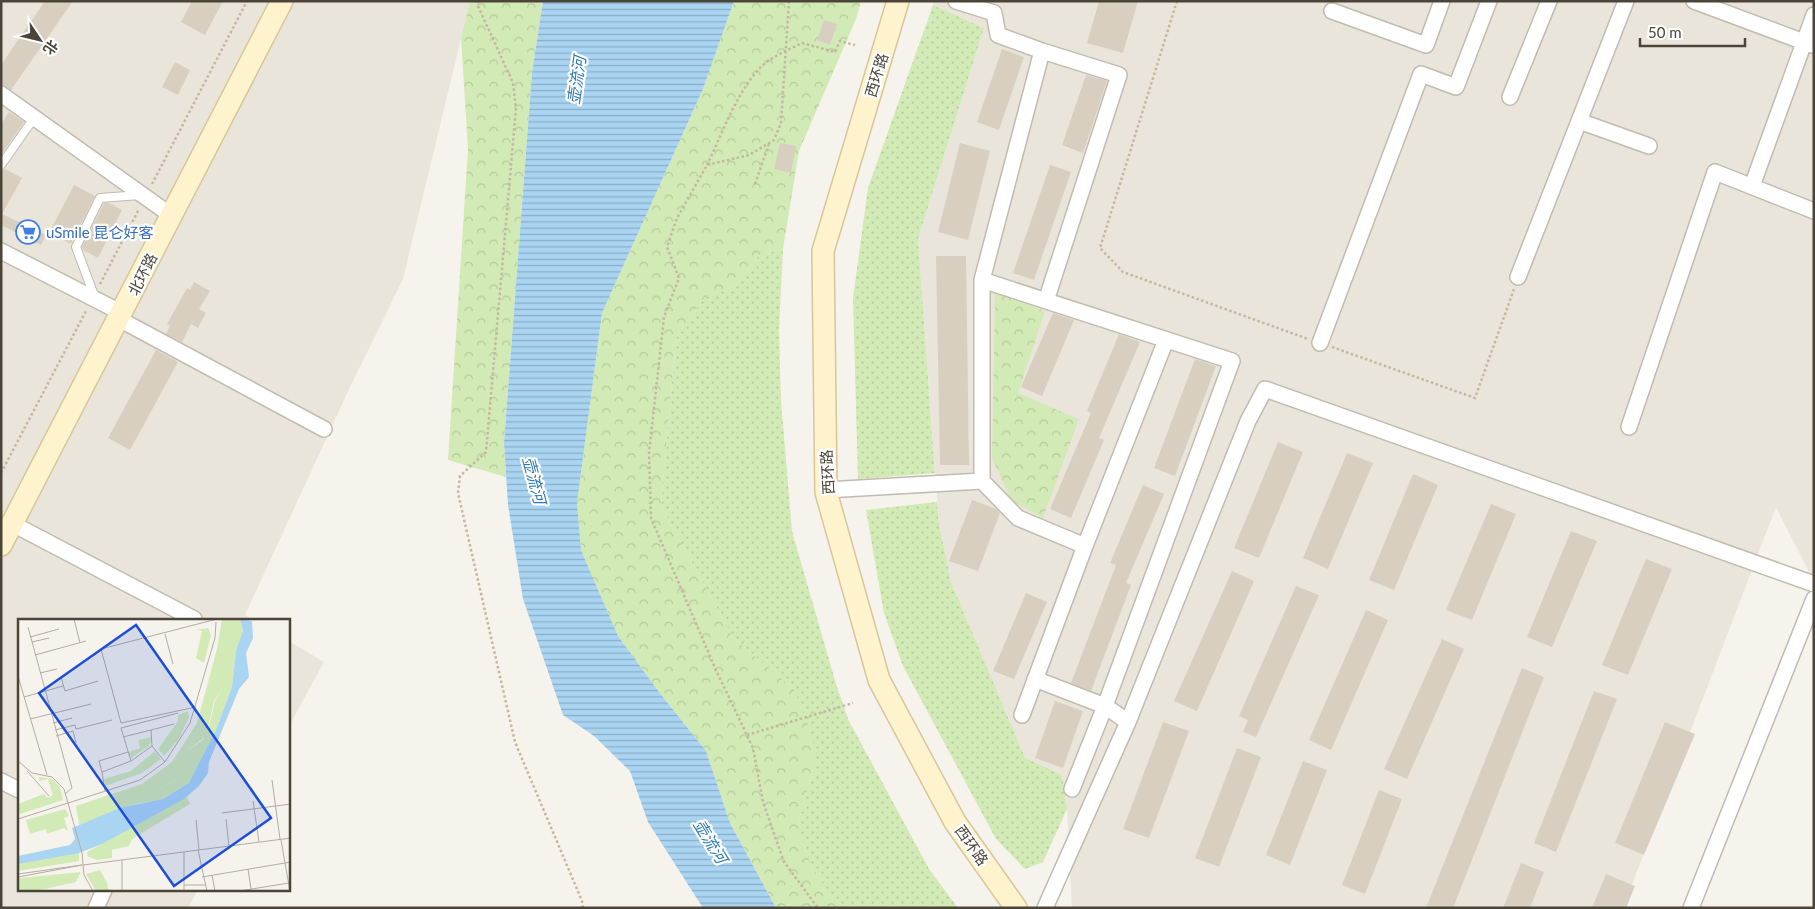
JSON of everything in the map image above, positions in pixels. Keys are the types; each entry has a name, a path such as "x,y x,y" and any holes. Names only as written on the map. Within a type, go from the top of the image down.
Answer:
{"main road":[{"name":"北环路","path":"1,545 121,316 282,1"},
{"name":"西环路","path":"898,1 823,251 826,490 880,680 955,822 1016,908"}],"street":[{"path":"956,1 994,13 998,35 1119,75 1046,301"},
{"path":"1332,11 1426,45 1442,1"},
{"path":"1320,343 1421,74 1456,87 1489,1"},
{"path":"1510,97 1549,1"},
{"path":"1518,277 1626,1"},
{"path":"1694,1 1809,43"},
{"path":"1752,186 1809,43 1814,15"},
{"path":"1042,51 982,280 982,481 1018,518 1085,546"},
{"path":"1,94 172,216"},
{"path":"1579,121 1650,146"},
{"path":"1629,427 1715,172 1814,211"},
{"path":"1,250 94,298 121,316 324,429"},
{"path":"982,280 1232,361 1105,706 1072,790"},
{"path":"1022,715 1085,546 1166,340"},
{"path":"1045,908 1128,722 1248,421 1265,389 1814,584"},
{"path":"826,490 982,481"},
{"path":"13,524 194,619"},
{"path":"1691,908 1814,599"},
{"path":"1035,679 1105,706 1128,722"},
{"path":"1,781 18,790"},
{"path":"96,908 103,892"}],"lane":[{"path":"1,165 34,118"},
{"path":"94,298 76,247 100,198 144,196"}],"path":[{"path":"1,473 94,298 144,196 247,1"},
{"path":"478,1 478,6 513,83 516,108 486,452 460,476 458,493 515,742 582,901 583,908"},
{"path":"707,165 748,155 774,140 781,123 789,1"},
{"path":"1176,1 1100,248 1123,272 1475,398 1518,277"},
{"path":"818,908 784,862 763,802 753,748 715,668 651,518 649,453 664,316 680,278 667,247 677,218 707,165 748,84 759,68 774,57 802,43 835,52 840,41 855,45"},
{"path":"755,184 770,142"},
{"path":"747,735 853,703"}],"shaded area":[{"path":"1,1 470,1 403,279 350,387 245,615 251,619 18,619 18,892 197,892 188,908 1,908"},
{"path":"934,1 1814,1 1814,582 1776,507 1623,908 1072,908 1067,809 1062,775 1025,759 951,582 939,523 918,239 984,28 933,5"},
{"path":"290,642 324,662 290,724"}],"green space":[{"path":"470,1 543,1 532,73 504,443 506,477 448,460 468,149 461,38"},
{"path":"734,1 861,1 856,19 799,151 783,249 760,254 735,286 704,298 676,338 661,506 733,638 794,689 813,738 814,769 797,826 810,863 837,908 776,908 730,823 706,751 618,636 581,550 577,503 602,313 703,89"},
{"path":"933,5 984,28 918,239 935,473 858,479 853,298 868,188"},
{"path":"783,249 779,330 781,401 792,531 836,684 848,719 929,869 958,908 836,907 810,863 797,826 814,769 794,689 733,638 661,506 676,338 704,298 735,286 760,254"},
{"path":"995,293 1045,311 1018,393 1079,419 1043,518 1012,501 992,458"},
{"path":"937,502 939,523 951,582 1025,758 1062,775 1067,809 1043,862 1025,869 996,839 903,666 884,613 866,510"}],"water":[{"name":"壶流河","path":"543,1 734,1 703,89 602,313 577,503 581,550 618,636 706,751 730,823 776,908 703,908 648,822 630,771 594,736 563,715 523,599 508,505 504,443 532,73"}],"building":[{"path":"45,1 73,1 11,90 1,85 1,65"},
{"path":"192,1 223,1 205,35 181,22"},
{"path":"1099,1 1138,1 1123,53 1087,43"},
{"path":"824,20 837,24 830,45 817,40"},
{"path":"1002,49 1024,57 999,130 977,122"},
{"path":"175,62 190,70 178,95 162,87"},
{"path":"1086,75 1107,81 1083,153 1062,145"},
{"path":"9,112 24,122 1,155 1,124"},
{"path":"780,143 796,146 791,173 774,169"},
{"path":"960,143 990,151 968,240 938,232"},
{"path":"1050,165 1071,172 1034,280 1013,273"},
{"path":"5,169 22,178 2,214 46,235 41,245 1,225 1,171"},
{"path":"74,185 95,196 71,244 49,233"},
{"path":"104,203 109,203 122,210 98,258 83,250 82,247"},
{"path":"936,256 966,256 969,465 940,465"},
{"path":"194,282 210,291 199,309 206,313 198,328 191,324 182,342 166,334 170,326 167,324 187,288 190,290"},
{"path":"1053,313 1074,320 1042,396 1021,387"},
{"path":"1119,334 1140,342 1099,438 1104,440 1071,518 1050,509 1091,413 1087,411"},
{"path":"156,350 178,362 130,450 108,438"},
{"path":"1195,359 1216,366 1175,476 1154,468"},
{"path":"1278,442 1303,452 1259,558 1234,548"},
{"path":"1347,453 1373,463 1328,569 1303,558"},
{"path":"1413,474 1438,485 1394,590 1369,580"},
{"path":"1143,485 1164,494 1126,583 1131,585 1091,691 1071,683 1116,565 1110,563"},
{"path":"972,500 996,509 1000,513 978,571 949,561"},
{"path":"1491,504 1516,514 1472,620 1446,610"},
{"path":"1571,531 1597,541 1552,647 1527,637"},
{"path":"1646,559 1672,569 1628,675 1602,665"},
{"path":"1232,571 1254,581 1197,711 1174,701"},
{"path":"1296,586 1319,595 1256,737 1243,732 1248,720 1239,716"},
{"path":"1026,593 1047,602 1014,679 993,671"},
{"path":"1366,610 1388,620 1331,750 1309,740"},
{"path":"1442,639 1464,649 1407,779 1384,769"},
{"path":"1522,668 1544,677 1453,908 1426,908"},
{"path":"1594,691 1617,699 1556,852 1534,843"},
{"path":"1055,701 1083,711 1063,768 1035,758"},
{"path":"1163,722 1189,731 1149,838 1123,829"},
{"path":"1665,722 1695,734 1644,855 1615,843"},
{"path":"1237,748 1261,757 1219,867 1195,858"},
{"path":"1303,761 1327,770 1290,865 1266,855"},
{"path":"1379,790 1402,799 1365,894 1342,885"},
{"path":"1521,863 1544,872 1530,908 1503,908"},
{"path":"1606,874 1635,886 1626,908 1592,908"}],"place":[{"name":"uSmile 昆仑好客","path":"28,232"}]}
